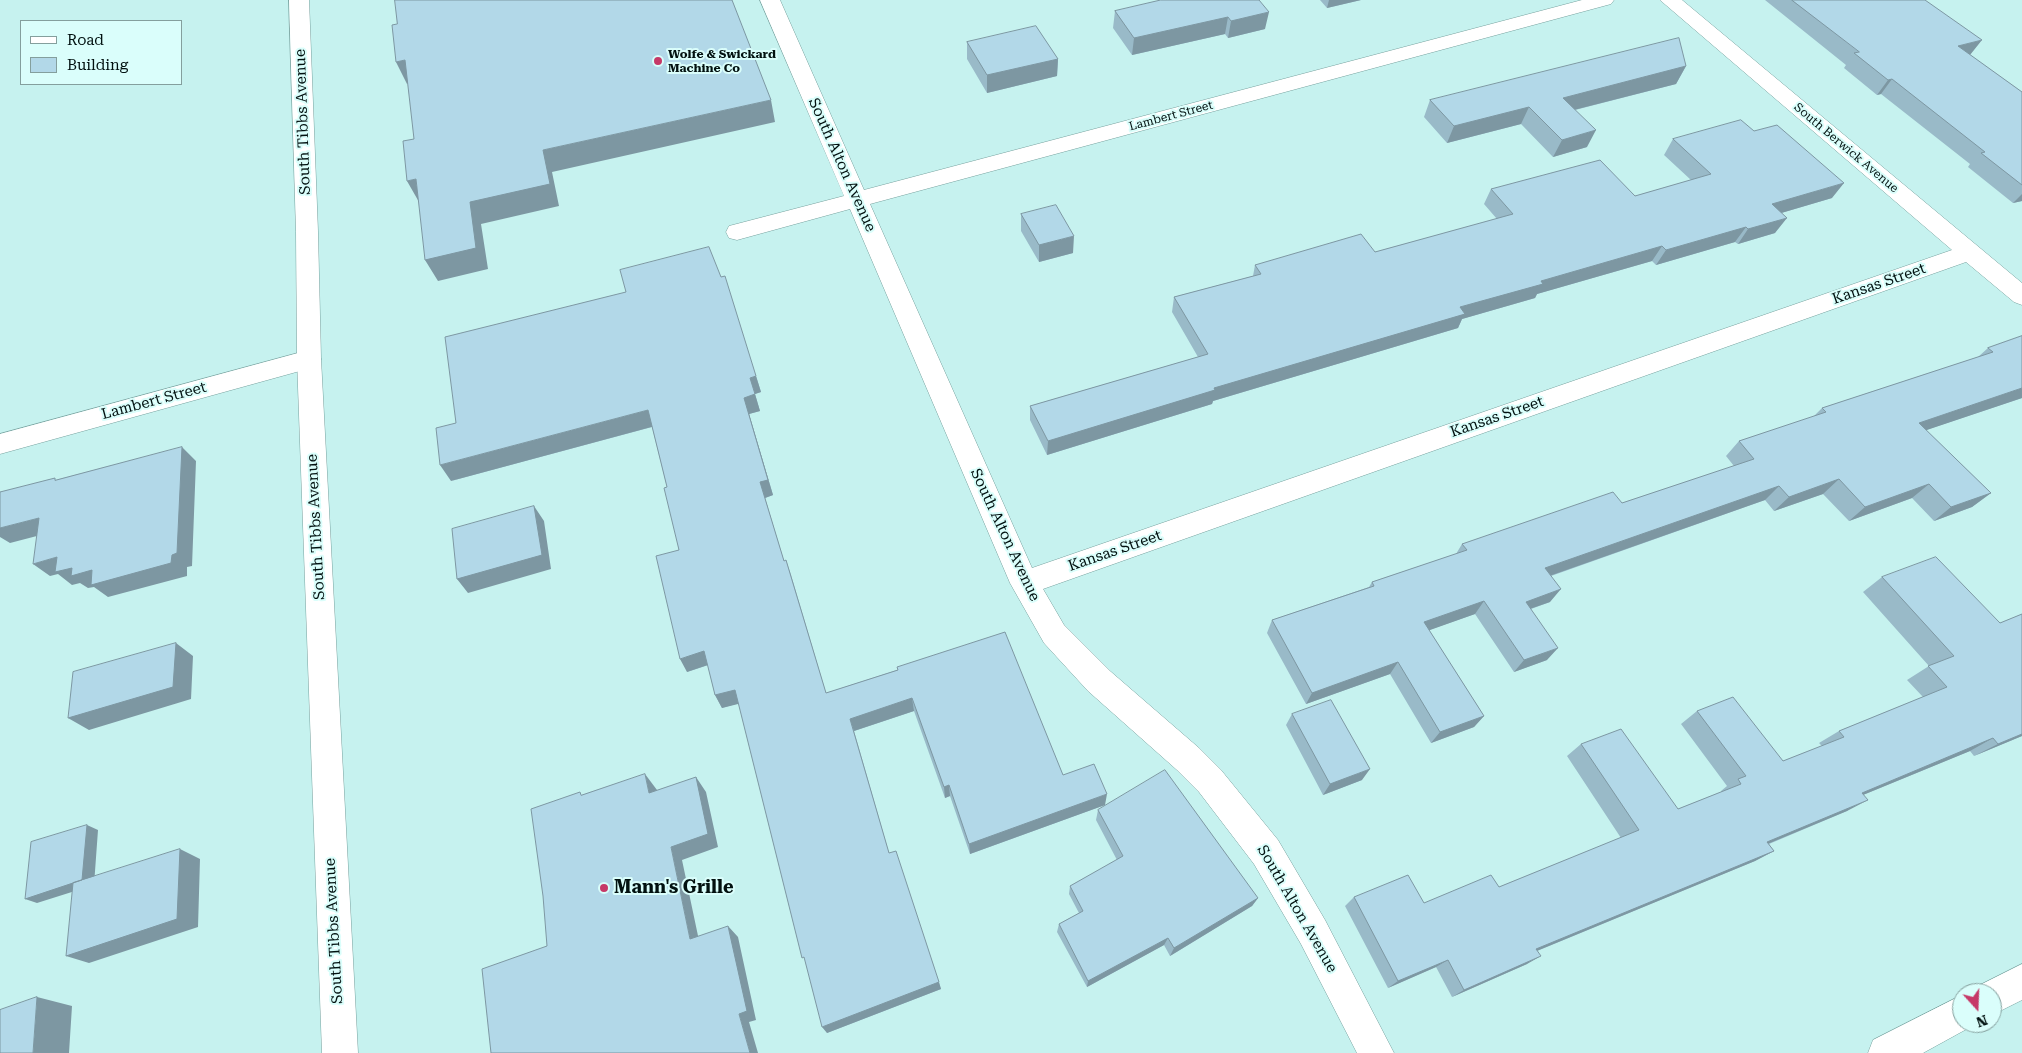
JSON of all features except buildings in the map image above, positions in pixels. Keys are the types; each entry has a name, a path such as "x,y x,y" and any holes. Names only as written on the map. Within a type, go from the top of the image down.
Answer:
{"street":[{"name":"South Tibbs Avenue","path":"298,0 307,222 309,359 340,1053"},
{"name":"South Alton Avenue","path":"770,0 1024,583 1054,634 1099,681 1161,734 1210,781 1266,852 1313,932 1376,1053"},
{"name":"Lambert Street","path":"737,232 1604,0"},
{"name":"South Berwick Avenue","path":"1670,0 2022,296"},
{"name":"Kansas Street","path":"1024,583 1970,252"},
{"name":"Lambert Street","path":"0,444 309,359"},
{"path":"2002,992 2022,981"},
{"path":"1886,1053 1952,1018"}],"place":[{"name":"Wolfe & Swickard Machine Co","path":"658,61"},
{"name":"Mann's Grille","path":"604,888"}]}
